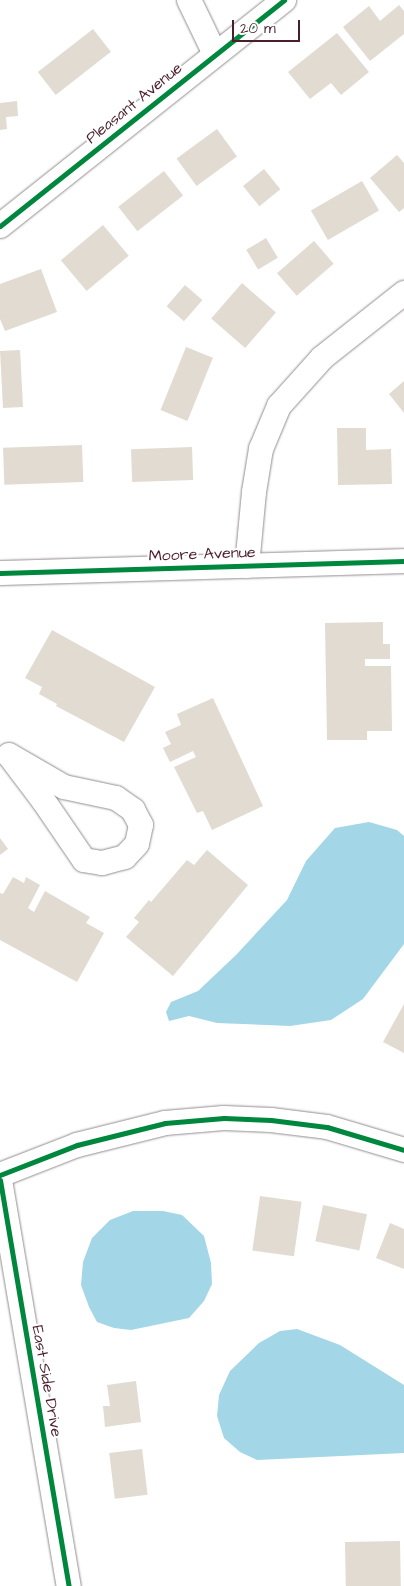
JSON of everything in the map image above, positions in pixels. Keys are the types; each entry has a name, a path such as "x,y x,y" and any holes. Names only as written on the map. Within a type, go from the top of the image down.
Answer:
{"street":[{"path":"189,0 215,54"},
{"name":"Pleasant Avenue","path":"0,226 284,0"},
{"path":"247,566 254,492 261,449 279,406 322,358 404,293"},
{"name":"Moore Avenue","path":"0,572 404,561"},
{"path":"4,747 64,787 116,798 133,810 141,825 137,844 125,857 102,863 84,860 4,747"},
{"path":"0,1175 77,1146 156,1125 224,1118 271,1120 327,1127 404,1150"},
{"name":"East Side Drive","path":"0,1180 69,1586"}],"water":[{"path":"369,822 397,830 404,836 404,944 363,999 331,1020 290,1026 217,1023 189,1016 169,1021 166,1012 171,1002 198,991 236,955 287,900 306,861 335,828"},
{"path":"133,1211 163,1211 182,1215 204,1236 211,1263 212,1284 204,1301 189,1318 131,1330 114,1328 97,1322 89,1307 81,1285 83,1262 92,1238 110,1220"},
{"path":"297,1329 340,1345 404,1385 404,1453 257,1460 240,1452 224,1438 217,1416 219,1395 230,1371 259,1343 280,1331"}],"building":[{"path":"399,5 404,11 404,34 370,61 343,27 369,6 380,21"},
{"path":"93,29 111,52 56,95 38,72"},
{"path":"337,33 369,72 341,95 331,83 310,99 288,72"},
{"path":"17,101 18,116 6,117 7,129 0,130 0,103"},
{"path":"217,129 237,157 197,186 177,158"},
{"path":"397,155 404,163 404,208 399,212 370,178"},
{"path":"264,169 280,189 259,206 243,186"},
{"path":"164,171 183,195 137,231 118,207"},
{"path":"362,181 379,210 328,240 311,210"},
{"path":"103,225 129,256 87,291 61,260"},
{"path":"266,238 278,258 258,270 246,250"},
{"path":"314,241 334,264 297,296 277,273"},
{"path":"41,269 57,312 5,331 0,319 0,284"},
{"path":"242,283 276,313 245,348 211,318"},
{"path":"185,285 202,300 184,321 167,306"},
{"path":"186,347 213,358 187,421 161,410"},
{"path":"20,350 23,407 3,408 0,351"},
{"path":"404,381 404,413 389,394"},
{"path":"337,428 366,428 366,450 391,449 392,484 338,485"},
{"path":"82,445 83,482 4,485 3,448"},
{"path":"192,447 193,480 132,482 131,449"},
{"path":"383,622 383,644 390,644 390,659 365,659 365,666 391,666 392,731 367,731 367,740 327,740 325,623"},
{"path":"52,630 155,687 124,742 56,706 57,704 39,694 42,687 25,678"},
{"path":"213,698 263,806 212,830 203,811 197,813 174,767 196,757 193,751 170,762 163,748 171,744 165,732 181,725 177,714"},
{"path":"0,838 8,849 0,855"},
{"path":"207,850 248,885 173,976 126,937 139,922 134,918 149,900 151,902 187,860 194,865"},
{"path":"13,877 24,883 26,877 40,885 28,908 34,912 45,891 90,917 86,923 104,933 77,982 0,940 0,893 3,894"},
{"path":"404,1004 404,1053 383,1042"},
{"path":"260,1196 302,1202 294,1256 252,1250"},
{"path":"323,1205 367,1214 359,1251 315,1241"},
{"path":"390,1223 404,1229 404,1269 376,1258"},
{"path":"136,1381 141,1422 105,1427 103,1406 110,1406 107,1385"},
{"path":"142,1449 148,1495 115,1499 109,1453"},
{"path":"400,1541 401,1586 346,1586 345,1542"}],"cycle path":[{"path":"0,226 284,0"},
{"path":"0,573 404,561"},
{"path":"0,1175 77,1145 165,1123 224,1118 271,1120 327,1127 404,1150"},
{"path":"0,1180 69,1586"}]}
